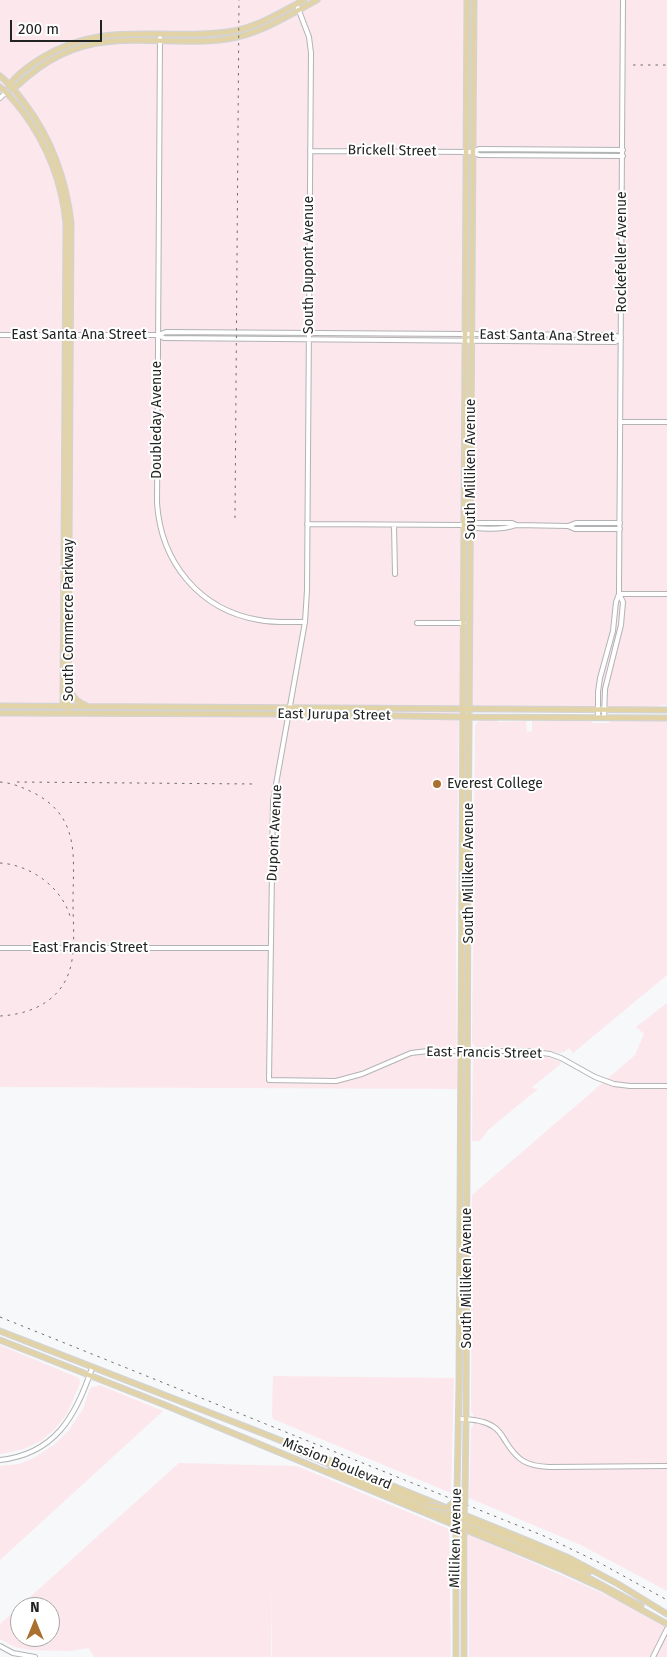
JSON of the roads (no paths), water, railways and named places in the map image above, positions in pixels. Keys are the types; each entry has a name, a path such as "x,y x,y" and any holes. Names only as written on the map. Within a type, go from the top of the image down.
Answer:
{"main road":[{"path":"6,92 9,84 34,63 68,44 109,34 228,32 258,23 304,0"},
{"path":"6,92 14,89 39,67 72,50 87,45 113,40 226,39 249,34 269,26 318,0"},
{"name":"South Milliken Avenue","path":"459,1419 467,0"},
{"name":"South Milliken Avenue","path":"464,1657 474,0"},
{"name":"South Commerce Parkway","path":"0,76 14,89 44,132 61,170 66,188 71,223 68,335 66,713"},
{"name":"South Commerce Parkway","path":"0,86 32,124 42,140 56,172 62,194 66,223 69,684 66,707"},
{"path":"69,684 74,698 79,703 91,707"},
{"name":"East Jurupa Street","path":"0,706 667,710"},
{"name":"East Jurupa Street","path":"0,713 667,718"},
{"path":"460,1256 467,1256"},
{"name":"Mission Boulevard","path":"0,1331 569,1558 632,1592 667,1614"},
{"name":"Mission Boulevard","path":"0,1340 165,1405 563,1570 602,1588 667,1623"},
{"path":"191,1406 335,1468 428,1505 456,1519"},
{"name":"Milliken Avenue","path":"456,1657 456,1519 459,1419"},
{"path":"309,1465 345,1476 423,1508 549,1553 632,1592"},
{"path":"428,1505 447,1508 453,1503 457,1492"},
{"path":"505,1538 598,1582 657,1615 667,1623"}],"street":[{"name":"Rockefeller Avenue","path":"598,717 600,678 613,631 616,602 619,594 623,0"},
{"path":"296,4 299,10"},
{"name":"South Dupont Avenue","path":"299,10 308,32 311,53 308,498"},
{"path":"248,26 249,34"},
{"name":"Doubleday Avenue","path":"160,34 157,503 160,529 169,553 179,570 201,594 222,608 235,614 260,620 304,622"},
{"path":"0,98 6,92"},
{"name":"Brickell Street","path":"310,151 473,152 479,149 622,150"},
{"name":"Brickell Street","path":"473,152 479,155 622,156"},
{"name":"East Santa Ana Street","path":"0,335 158,335 166,332 471,334 614,336 621,338"},
{"name":"East Santa Ana Street","path":"158,335 164,338 614,342 621,338"},
{"path":"620,422 667,422"},
{"name":"Dupont Avenue","path":"269,1080 273,801 304,622 307,590 308,498"},
{"path":"464,525 471,522 512,523 516,525 568,526 576,529 620,529"},
{"path":"568,526 576,523 620,523"},
{"path":"307,524 464,525 471,528 509,528 516,525"},
{"path":"394,524 396,574"},
{"path":"619,594 667,594"},
{"name":"Rockefeller Avenue","path":"604,717 606,682 621,625 622,602 619,594"},
{"path":"417,623 464,623"},
{"name":"East Francis Street","path":"0,948 271,948"},
{"name":"East Francis Street","path":"269,1080 336,1080 362,1074 411,1053 428,1051 538,1052 561,1058 595,1077 614,1084 667,1086"},
{"path":"0,1460 14,1458 31,1452 43,1446 57,1435 75,1411 92,1368"},
{"path":"459,1419 484,1422 496,1428 515,1456 531,1465 667,1466"},
{"path":"653,1657 667,1629"},
{"path":"0,1646 13,1653 35,1657"}],"railway":[{"path":"235,518 239,0"},
{"path":"633,65 667,65"},
{"path":"0,782 9,783 36,794 51,804 61,815 71,841 74,871 74,938 72,960 69,973 63,985 47,1002 37,1007 13,1015 0,1016"},
{"path":"17,782 254,784"},
{"path":"0,863 23,868 43,879 60,896 70,916"},
{"path":"0,1317 544,1536 600,1563 667,1600"}],"place":[{"name":"Everest College","path":"437,784"}]}
